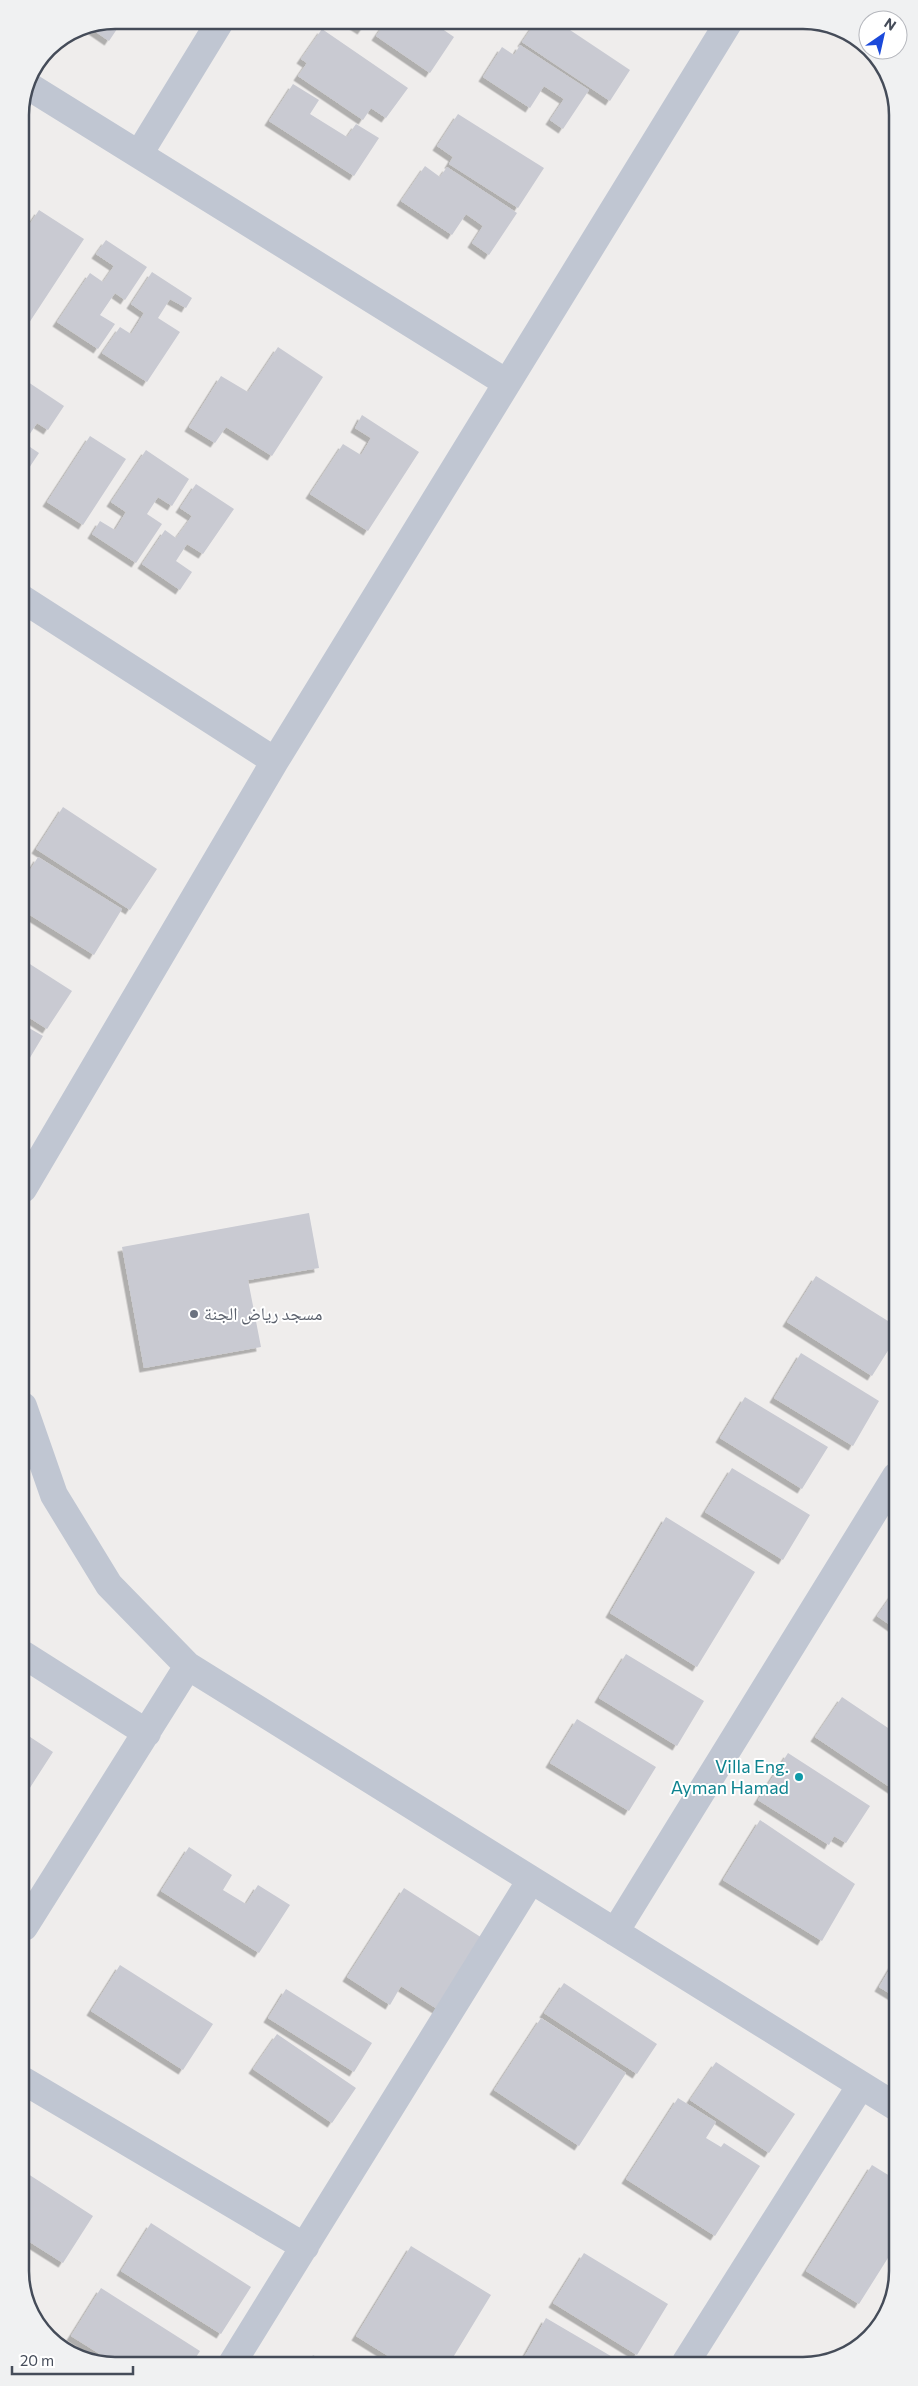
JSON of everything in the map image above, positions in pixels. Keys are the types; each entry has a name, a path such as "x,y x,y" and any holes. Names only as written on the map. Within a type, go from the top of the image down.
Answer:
{"street":[{"path":"139,154 215,29"},
{"path":"29,1177 275,760 724,29"},
{"path":"33,90 507,383"},
{"path":"29,603 275,760"},
{"path":"29,1423 54,1495 110,1585 188,1666 889,2102"},
{"path":"615,1932 889,1487"},
{"path":"29,1658 146,1733"},
{"path":"29,1920 188,1666"},
{"path":"236,2357 531,1880"},
{"path":"29,2085 305,2247"},
{"path":"689,2357 861,2085"}],"building":[{"path":"117,29 109,41 95,31"},
{"path":"322,29 408,88 386,118 371,108 363,120 298,76 307,63 301,59"},
{"path":"381,29 442,29 454,37 430,73 376,36"},
{"path":"531,29 568,29 630,70 610,101 522,42"},
{"path":"520,45 589,90 563,129 550,120 564,99 544,86 530,108 483,77 502,47 514,55"},
{"path":"293,84 319,100 310,114 347,137 356,124 379,138 354,176 269,121"},
{"path":"458,114 544,168 518,208 449,164 453,157 437,146"},
{"path":"425,166 440,177 447,167 517,213 489,255 472,243 483,226 466,214 452,235 401,201"},
{"path":"39,210 84,239 29,323 29,225"},
{"path":"106,240 147,267 125,300 115,293 100,315 115,324 98,349 57,322 90,273 103,282 114,266 96,254"},
{"path":"152,272 192,298 186,308 170,299 158,318 180,332 147,382 102,353 120,327 131,334 144,313 131,304"},
{"path":"278,347 323,377 272,456 226,427 215,443 189,427 221,376 248,392"},
{"path":"29,383 64,406 48,430 37,423 29,435"},
{"path":"362,415 419,452 368,531 310,494 343,444 361,455 371,438 355,428"},
{"path":"90,436 126,459 83,525 47,502"},
{"path":"29,446 39,453 29,468"},
{"path":"146,450 189,479 172,506 158,497 147,514 162,524 136,563 92,534 100,521 115,530 126,512 111,502"},
{"path":"196,484 234,509 203,554 187,544 176,561 192,572 180,590 142,564 165,530 176,538 192,516 180,508"},
{"path":"63,807 157,869 130,910 36,849"},
{"path":"38,857 122,909 94,955 29,914 29,872"},
{"path":"29,963 72,991 47,1029 29,1017"},
{"path":"29,1028 43,1036 29,1059"},
{"name":"مسجد رياض الجنة","path":"309,1213 319,1268 248,1280 261,1347 144,1368 122,1247"},
{"path":"816,1276 889,1322 889,1349 872,1376 787,1322"},
{"path":"801,1353 879,1401 853,1446 774,1398"},
{"path":"745,1397 828,1447 802,1489 720,1438"},
{"path":"732,1468 810,1515 783,1560 705,1512"},
{"path":"666,1517 755,1572 697,1667 610,1613"},
{"path":"889,1599 889,1624 877,1616"},
{"path":"626,1654 704,1701 677,1746 599,1698"},
{"path":"842,1697 889,1729 889,1787 815,1737"},
{"path":"577,1719 656,1767 629,1811 550,1763"},
{"path":"29,1736 53,1752 29,1789"},
{"name":"Villa Eng. Ayman Hamad","path":"788,1753 870,1806 846,1843 834,1836 829,1845 758,1800"},
{"path":"760,1820 855,1884 822,1941 723,1880"},
{"path":"189,1847 232,1875 223,1890 246,1904 258,1885 290,1905 259,1953 161,1891"},
{"path":"404,1888 490,1943 445,2014 401,1986 390,2005 347,1977"},
{"path":"120,1965 213,2024 183,2070 91,2011"},
{"path":"889,1970 889,1993 879,1987"},
{"path":"564,1983 657,2044 637,2074 544,2013"},
{"path":"286,1989 372,2043 354,2072 268,2018"},
{"path":"541,2018 626,2073 579,2146 494,2090"},
{"path":"277,2034 356,2088 332,2123 253,2069"},
{"path":"716,2062 795,2114 769,2153 690,2100"},
{"path":"678,2098 716,2122 706,2138 721,2147 724,2143 760,2166 715,2236 626,2179"},
{"path":"872,2165 889,2175 889,2256 859,2304 806,2271"},
{"path":"29,2175 93,2216 63,2263 29,2242"},
{"path":"151,2223 251,2287 221,2334 121,2271"},
{"path":"411,2246 491,2295 453,2357 390,2357 356,2336"},
{"path":"584,2253 668,2304 637,2355 553,2303"},
{"path":"101,2288 200,2351 196,2357 104,2357 71,2336"},
{"path":"546,2318 612,2357 524,2357"}],"place":[{"name":"مسجد رياض الجنة","path":"194,1314"},
{"name":"Villa Eng. Ayman Hamad","path":"799,1777"}]}
